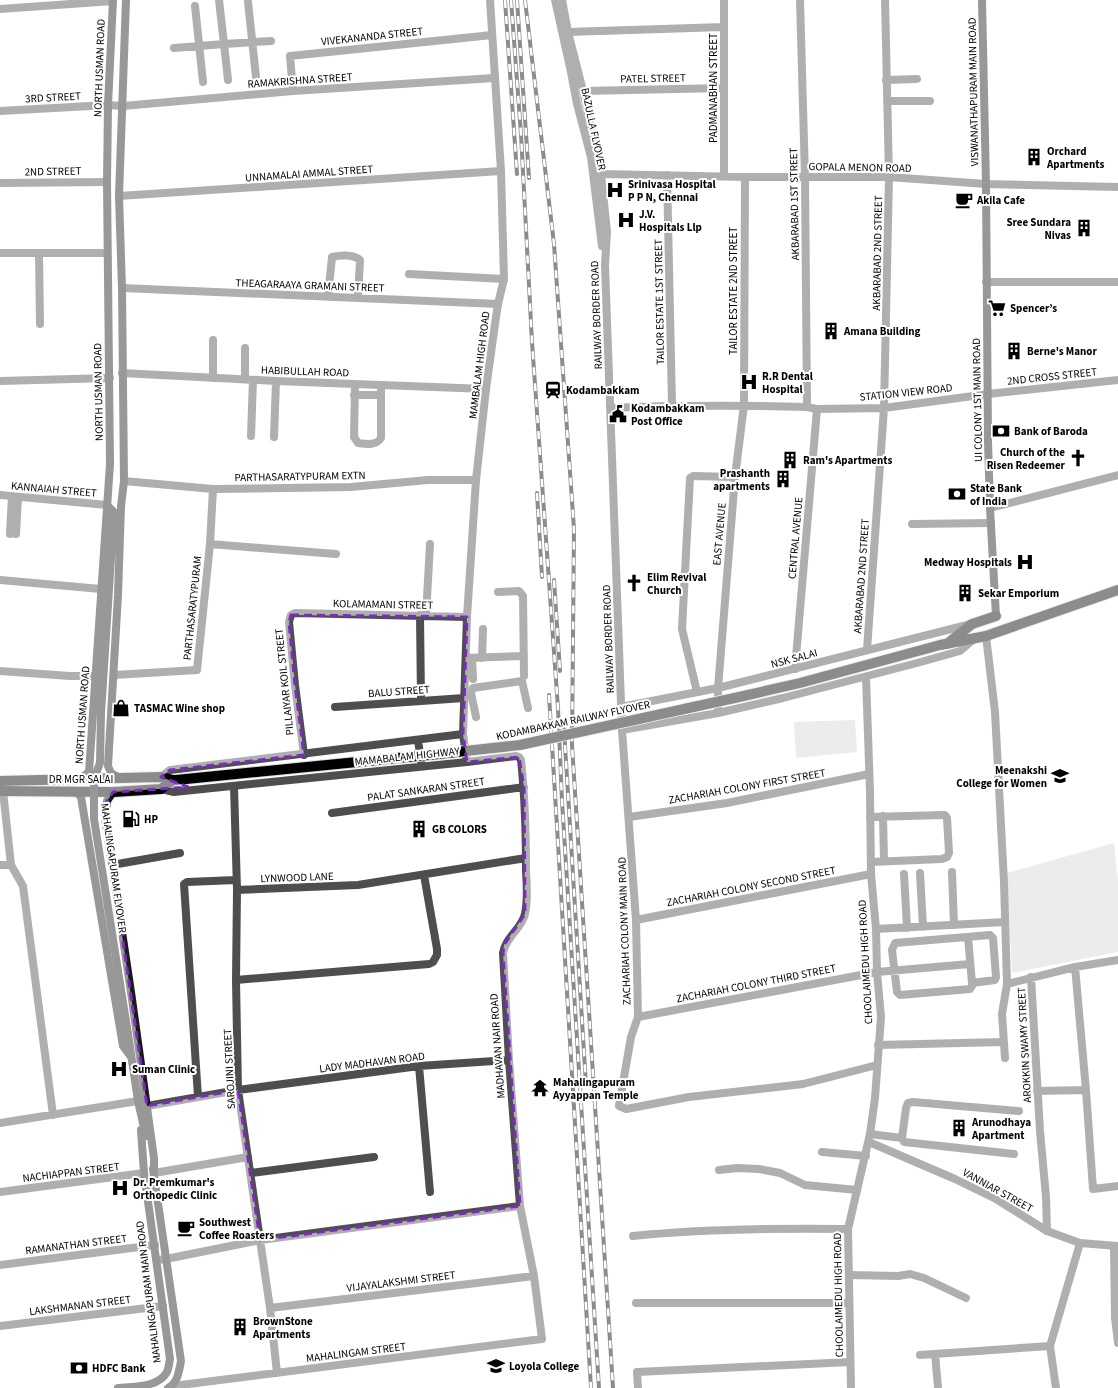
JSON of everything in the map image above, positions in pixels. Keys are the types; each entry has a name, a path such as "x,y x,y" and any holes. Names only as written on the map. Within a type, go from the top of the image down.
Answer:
{"main road":[{"name":"NORTH USMAN ROAD","path":"80,779 89,772 110,464 107,182 108,105 113,0"},
{"path":"118,777 111,772 108,766 118,595 121,506 124,481 122,288 119,196 126,0"},
{"name":"VISWANATHAPURAM MAIN ROAD","path":"982,0 986,184"},
{"name":"UI COLONY 1ST MAIN ROAD","path":"986,184 986,282 990,508 996,616"},
{"path":"107,504 114,512 121,506"},
{"name":"MAHALINGAPURAM FLYOVER","path":"114,512 101,714 100,763 94,780 94,819 132,1060"},
{"name":"KODAMBAKKAM RAILWAY FLYOVER","path":"161,777 175,780 513,746 740,697 816,679 943,644 974,640 1118,590"},
{"path":"972,624 996,616"},
{"name":"KODAMBAKKAM RAILWAY FLYOVER","path":"943,644 972,624"},
{"path":"91,744 109,745"},
{"name":"DR MGR SALAI","path":"1,788 80,779 161,777"},
{"path":"161,789 175,780"},
{"name":"DR MGR SALAI","path":"1,788 76,792 113,792 161,789"},
{"path":"76,792 81,797 123,1046 132,1060"},
{"path":"113,792 107,802 104,818 112,865 141,1105"},
{"name":"MAHALINGAPURAM MAIN ROAD","path":"132,1060 154,1173 181,1361 179,1374 170,1387"},
{"name":"MAHALINGAPURAM MAIN ROAD","path":"118,1388 146,1385 160,1381 168,1371 170,1359 144,1173 141,1105"}],"street":[{"path":"0,9 113,0"},
{"path":"219,0 228,80"},
{"name":"MAMBALAM HIGH ROAD","path":"462,734 464,698 469,658 467,617 476,480 486,389 498,304 504,278 500,171 490,0"},
{"name":"BAZULLA FLYOVER","path":"555,0 577,104 591,157 605,264"},
{"name":"RAILWAY BORDER ROAD","path":"562,0 601,174 606,232 605,264 622,730"},
{"name":"PADMANABHAN STREET","path":"724,0 724,176"},
{"name":"AKBARABAD 1ST STREET","path":"800,0 805,177 807,407"},
{"name":"AKBARABAD 2ND STREET","path":"867,650 884,408 889,177 885,0"},
{"path":"248,2 251,42 256,78"},
{"path":"195,6 203,82"},
{"path":"568,32 724,27"},
{"name":"VIVEKANANDA STREET","path":"293,91 290,56 492,35"},
{"path":"174,48 271,41"},
{"name":"RAMAKRISHNA STREET","path":"108,105 123,106 293,91 494,78"},
{"path":"886,80 917,78"},
{"name":"PATEL STREET","path":"583,91 723,88"},
{"path":"887,101 930,101"},
{"name":"3RD STREET","path":"0,111 108,105"},
{"name":"UNNAMALAI AMMAL STREET","path":"119,196 500,171"},
{"name":"GOPALA MENON ROAD","path":"601,174 745,177 889,177 986,184 1118,187"},
{"name":"TAILOR ESTATE 1ST STREET","path":"667,175 672,405"},
{"name":"TAILOR ESTATE 2ND STREET","path":"744,405 745,177"},
{"name":"2ND STREET","path":"0,183 107,182"},
{"path":"0,253 107,253"},
{"path":"39,253 40,324"},
{"path":"328,297 330,263 332,256 352,256 360,260 358,298"},
{"path":"409,274 504,278"},
{"path":"986,282 1118,282"},
{"name":"THEAGARAAYA GRAMANI STREET","path":"122,288 498,304"},
{"path":"213,378 214,340"},
{"path":"246,348 251,436"},
{"name":"HABIBULLAH ROAD","path":"122,373 249,380 486,389"},
{"path":"0,381 110,378"},
{"name":"2ND CROSS STREET","path":"988,394 1118,380"},
{"path":"274,437 276,381"},
{"path":"355,384 354,437 358,443 375,444 379,442 381,438 381,385"},
{"name":"STATION VIEW ROAD","path":"610,408 672,405 744,405 807,407 817,409 884,408 988,394"},
{"path":"354,395 381,395"},
{"name":"EAST AVENUE","path":"718,713 718,688 735,477 744,405"},
{"name":"CENTRAL AVENUE","path":"795,669 817,409"},
{"path":"990,508 1118,475"},
{"path":"697,692 682,629 690,478 693,476 735,477"},
{"name":"PARTHASARATYPURAM EXTN","path":"124,481 213,489 351,488 428,480 476,480"},
{"name":"PARTHASARATYPURAM","path":"114,675 197,670 210,544 213,489"},
{"name":"KANNAIAH STREET","path":"0,496 107,504"},
{"path":"13,534 15,496"},
{"path":"912,524 991,523"},
{"path":"210,544 336,554"},
{"path":"421,700 423,615 430,544"},
{"path":"0,580 102,589"},
{"path":"498,592 519,591 523,596 524,676"},
{"name":"KOLAMAMANI STREET","path":"298,614 423,615 467,617"},
{"name":"PILLAIYAR KOIL STREET","path":"298,614 291,615 289,622 294,685 304,755"},
{"name":"NSK SALAI","path":"621,707 718,688 972,624"},
{"path":"482,658 483,629"},
{"path":"986,636 995,712 1004,882 1007,984 1002,1014 1005,1058"},
{"path":"622,730 718,713 866,677 960,651 974,640"},
{"path":"473,680 469,658 524,656"},
{"path":"0,671 70,676 96,676"},
{"name":"CHOOLAIMEDU HIGH ROAD","path":"851,1388 848,1229 870,1138 875,1098 881,1017 877,972 876,929 870,874 871,862 866,677"},
{"path":"476,717 471,693 473,688 520,680 523,682 528,708"},
{"name":"BALU STREET","path":"335,707 464,698"},
{"path":"464,710 474,707"},
{"name":"ZACHARIAH COLONY MAIN ROAD","path":"622,730 636,920 638,1017 631,1037 619,1106 626,1109 689,1097 803,1084 877,1065"},
{"name":"MAMABALAM HIGHWAY","path":"161,777 170,770 304,755 462,734 467,762 377,770 174,792 161,789"},
{"path":"418,740 422,766"},
{"path":"372,746 377,770"},
{"name":"MADHAVAN NAIR ROAD","path":"467,762 516,756 519,757 524,787 527,894 525,914 521,923 504,945 503,953 520,1206 534,1276 542,1339"},
{"name":"ZACHARIAH COLONY FIRST STREET","path":"629,817 727,803 869,774"},
{"name":"SAROJINI STREET","path":"234,786 237,890 236,980 238,1090 270,1308 277,1374"},
{"name":"PALAT SANKARAN STREET","path":"332,813 524,787"},
{"path":"1,788 11,864 23,886 53,1115"},
{"path":"870,817 945,815 947,818 949,853 947,857 942,859 871,862"},
{"path":"883,816 884,862"},
{"path":"112,865 180,853"},
{"name":"LYNWOOD LANE","path":"237,890 358,885 526,858"},
{"path":"0,865 11,864"},
{"path":"952,872 954,925"},
{"path":"920,873 923,927"},
{"name":"ZACHARIAH COLONY SECOND STREET","path":"636,920 870,874"},
{"path":"904,874 907,928"},
{"path":"236,980 429,964 434,962 437,955 437,949 424,875"},
{"path":"198,1097 184,884 187,882 236,880"},
{"path":"876,929 1005,922"},
{"path":"968,937 972,983 970,989 900,995 897,992 892,950 894,943 968,937 992,936 995,960 995,980 972,983"},
{"path":"995,960 1006,959"},
{"path":"1007,984 1075,967 1118,960"},
{"name":"ZACHARIAH COLONY THIRD STREET","path":"638,1017 877,972 970,964"},
{"path":"1075,967 1086,1090 1092,1190 1118,1186"},
{"name":"AROKKIN SWAMY STREET","path":"1031,977 1037,1091 1046,1197 1046,1231"},
{"path":"878,1045 1004,1042"},
{"name":"LADY MADHAVAN ROAD","path":"0,1123 419,1066 509,1060"},
{"path":"419,1066 430,1192"},
{"path":"1037,1091 1086,1090"},
{"path":"1014,1154 904,1142 902,1138 908,1103 913,1102 1018,1111"},
{"path":"870,1138 902,1138"},
{"name":"VANNIAR STREET","path":"870,1138 996,1199 1046,1231 1080,1243 1116,1246"},
{"path":"822,1152 866,1156"},
{"path":"154,1173 248,1157"},
{"path":"251,1173 374,1157"},
{"path":"719,1170 737,1168 759,1169 780,1173 805,1185 857,1190"},
{"name":"NACHIAPPAN STREET","path":"0,1192 144,1173"},
{"path":"157,1260 260,1240 520,1206"},
{"path":"633,1236 686,1231 780,1228 848,1229"},
{"path":"1056,1388 1050,1346 1080,1243"},
{"name":"RAMANATHAN STREET","path":"0,1265 154,1245"},
{"path":"1116,1246 1115,1318 1118,1343"},
{"path":"849,1275 898,1276 910,1274 924,1278 966,1298"},
{"name":"VIJAYALAKSHMI STREET","path":"270,1308 534,1276"},
{"path":"636,1303 849,1303"},
{"name":"LAKSHMANAN STREET","path":"0,1326 163,1306"},
{"name":"MAHALINGAM STREET","path":"170,1387 542,1339"},
{"path":"920,1355 1050,1346"},
{"path":"935,1354 938,1388"},
{"path":"638,1388 637,1372 850,1362"}],"highlighted area":[{"path":"291,615 467,617 463,734 467,762 519,757 524,787 525,914 504,945 503,953 520,1206 260,1240 238,1090 147,1106 105,818 107,801 113,792 188,787 161,777 170,770 304,755 289,622"}],"shaded area":[{"path":"855,720 857,752 796,758 794,722"},
{"path":"1114,843 1118,882 1118,952 1012,973 1007,873"}],"railway":[{"path":"505,0 517,174"},
{"path":"511,0 521,134 532,342 558,708 562,801 599,1388"},
{"path":"517,0 529,178"},
{"path":"525,0 554,244 574,529 572,745 613,1388"},
{"path":"537,493 542,577"},
{"path":"554,580 560,671"},
{"path":"549,695 591,1388"},
{"path":"564,729 586,1085"}],"place":[{"name":"Orchard Apartments","path":"1034,157"},
{"name":"Srinivasa Hospital P P N, Chennai","path":"615,190"},
{"name":"Akila Cafe","path":"964,200"},
{"name":"J.V. Hospitals Llp","path":"626,220"},
{"name":"Sree Sundara Nivas","path":"1084,228"},
{"name":"Spencer’s","path":"997,308"},
{"name":"Amana Building","path":"831,331"},
{"name":"Berne's Manor","path":"1014,351"},
{"name":"R.R Dental Hospital","path":"749,382"},
{"name":"Kodambakkam","path":"553,390"},
{"name":"Kodambakkam Post Office","path":"618,414"},
{"name":"Bank of Baroda","path":"1001,431"},
{"name":"Church of the Risen Redeemer","path":"1078,458"},
{"name":"Ram's Apartments","path":"790,460"},
{"name":"Prashanth apartments","path":"783,479"},
{"name":"State Bank of India","path":"957,494"},
{"name":"Medway Hospitals","path":"1025,562"},
{"name":"Elim Revival Church","path":"634,583"},
{"name":"Sekar Emporium","path":"965,593"},
{"name":"TASMAC Wine shop","path":"121,708"},
{"name":"Meenakshi College for Women","path":"1060,776"},
{"name":"HP","path":"131,819"},
{"name":"GB COLORS","path":"419,829"},
{"name":"Suman Clinic","path":"119,1069"},
{"name":"Mahalingapuram Ayyappan Temple","path":"540,1088"},
{"name":"Arunodhaya Apartment","path":"959,1128"},
{"name":"Dr. Premkumar's Orthopedic Clinic","path":"120,1188"},
{"name":"Southwest Coffee Roasters","path":"186,1228"},
{"name":"BrownStone Apartments","path":"240,1327"},
{"name":"Loyola College","path":"496,1366"},
{"name":"HDFC Bank","path":"79,1368"}]}
